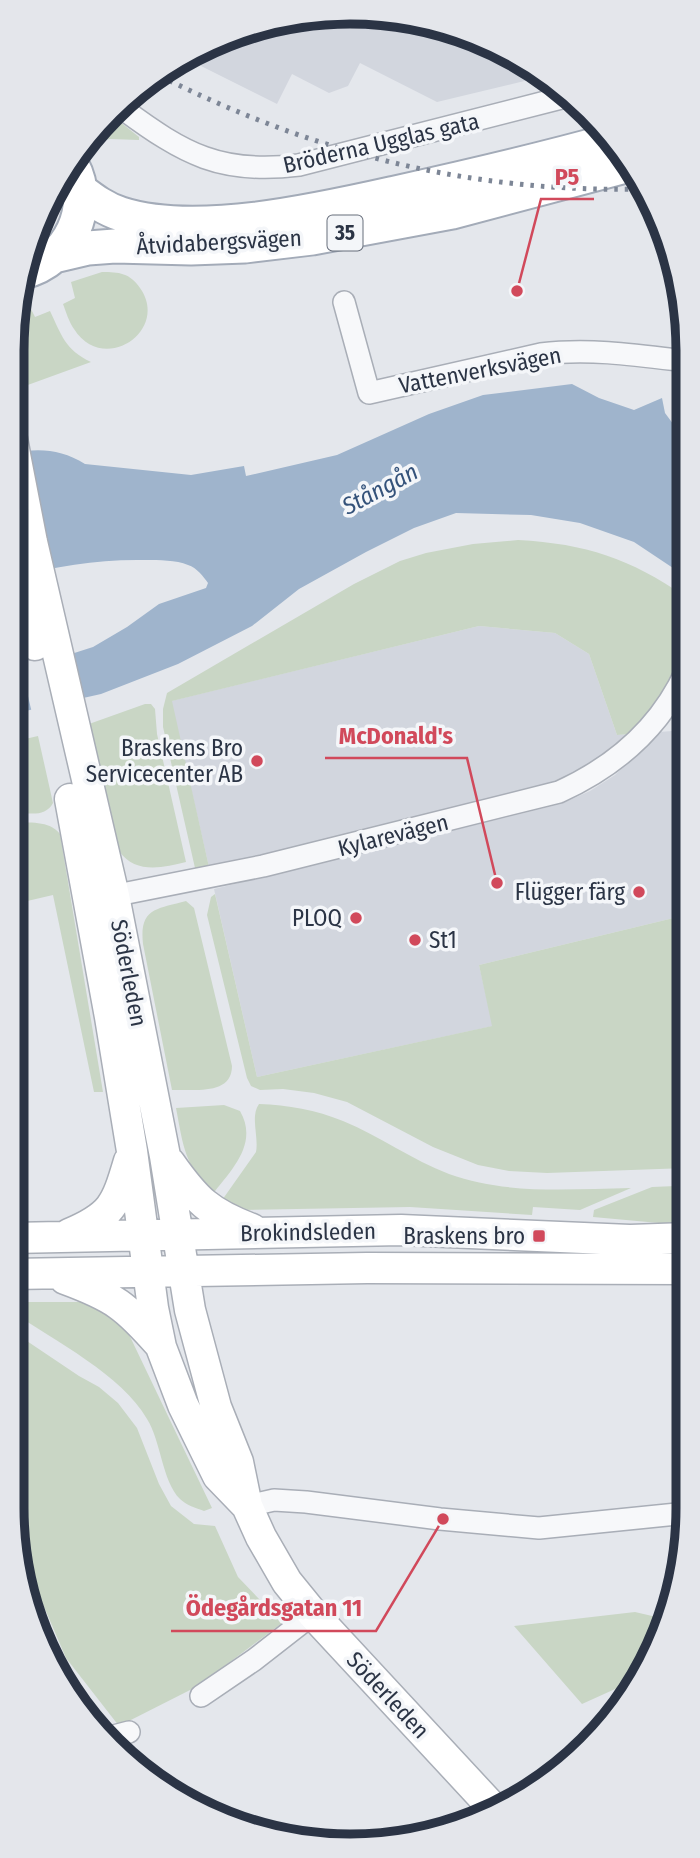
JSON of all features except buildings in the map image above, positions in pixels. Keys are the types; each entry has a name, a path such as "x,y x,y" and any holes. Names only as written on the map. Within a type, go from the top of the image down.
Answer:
{"main road":[{"name":"Åtvidabergsvägen","path":"76,177 108,209 153,220 194,222 255,218 384,195 601,143"},
{"name":"Åtvidabergsvägen","path":"54,256 88,248 115,246 191,248 312,239 452,212 620,167"},
{"name":"35","path":"36,267 54,256 73,233 80,204 76,177"},
{"name":"Söderleden","path":"24,501 71,760 165,1156 190,1310 216,1407 237,1462 247,1506 287,1582 313,1614 488,1803"},
{"name":"Söderleden","path":"24,594 71,760"},
{"name":"Söderleden","path":"102,898 132,1151 161,1347 183,1405 218,1476 247,1506"},
{"path":"62,1236 99,1219 114,1204 132,1151"},
{"path":"165,1156 198,1200 232,1221 259,1232"},
{"name":"Brokindsleden","path":"24,1238 401,1230 630,1240 676,1238"},
{"name":"Brokindsleden","path":"24,1273 367,1268 676,1269"},
{"path":"48,1273 95,1290 123,1306 161,1347"}],"street":[{"name":"Bröderna Ugglas gata","path":"127,113 181,149 208,160 239,167 270,169 299,165 557,99"},
{"name":"Vattenverksvägen","path":"344,302 369,393 562,351 597,351 676,360"},
{"name":"Kylarevägen","path":"102,898 263,866 559,792 606,767 639,739 660,715 676,688"},
{"path":"247,1506 274,1500 306,1502 539,1528 676,1514"},
{"path":"201,1696 254,1660 313,1614"},
{"path":"117,1735 130,1732"}],"shaded area":[{"path":"350,24 392,27 455,42 494,58 531,79 437,102 360,63 348,86 329,93 292,74 277,104 196,63 225,49 266,36 308,27"},
{"path":"479,626 555,633 589,654 617,735 631,734 583,770 556,782 209,867 171,701"},
{"path":"676,731 676,917 479,965 493,1026 257,1077 214,889 561,804 590,791 615,775 659,732"}],"green space":[{"path":"119,121 139,137 139,140 100,141"},
{"path":"102,272 128,276 140,288 147,304 147,319 140,332 130,342 116,348 101,348 87,342 72,326 63,304 75,298 71,282"},
{"path":"29,305 35,317 50,311 70,347 91,362 25,386"},
{"path":"518,540 565,545 626,563 676,591 676,670 663,693 631,734 617,735 589,654 555,633 479,626 172,701 209,867 195,868 163,727 163,709 167,693 354,584 400,561 473,544"},
{"path":"151,704 155,709 157,734 186,862 168,866 141,866 125,858 119,851 89,724"},
{"path":"38,736 53,803 41,813 24,813 24,739"},
{"path":"24,823 44,824 60,834 103,1092 94,1092 53,895 24,902"},
{"path":"215,894 257,1077 492,1026 479,965 676,917 676,1168 547,1173 509,1171 478,1165 433,1147 347,1102 314,1093 283,1089 260,1090 251,1086 207,915 211,897"},
{"path":"186,901 194,908 232,1066 226,1082 210,1089 172,1090 143,944 144,923 152,912"},
{"path":"259,1104 302,1109 333,1117 435,1168 471,1181 516,1188 631,1188 580,1210 533,1207 532,1215 410,1207 236,1210 220,1203 256,1152 255,1114"},
{"path":"224,1105 240,1111 246,1135 240,1156 212,1195 190,1164 176,1108"},
{"path":"676,1186 676,1224 593,1217 594,1210 652,1187"},
{"path":"24,1302 80,1302 96,1305 124,1324 212,1508 204,1511 182,1501 169,1482 156,1438 147,1419 121,1388 86,1360 24,1320"},
{"path":"24,1339 99,1387 118,1403 137,1428 159,1484 171,1506 194,1524 215,1526 238,1577 282,1623 198,1686 119,1726 66,1658 36,1588 25,1529"},
{"path":"635,1612 657,1617 642,1652 623,1685 582,1704 514,1626"}],"water":[{"name":"Stångån","path":"572,384 599,398 634,410 662,398 665,413 676,428 676,570 634,542 580,523 531,515 456,513 414,528 366,552 299,589 252,626 178,664 101,694 24,711 24,669 93,647 159,604 206,588 208,583 200,572 191,566 156,560 95,562 24,575 24,451 50,451 67,455 85,464 191,475 244,466 246,476 337,455 429,414 483,395"}],"pier":[{"path":"73,649 84,701 32,713 24,680 24,666"}],"railway":[{"path":"168,80 277,127 396,163 456,176 518,184 633,189"}],"place":[{"name":"P5","path":"517,291"},
{"name":"Braskens Bro Servicecenter AB","path":"257,761"},
{"name":"McDonald's","path":"497,883"},
{"name":"Flügger färg","path":"639,892"},
{"name":"PLOQ","path":"356,918"},
{"name":"St1","path":"415,940"},
{"name":"Braskens bro","path":"539,1236"},
{"name":"Ödegårdsgatan 11","path":"443,1519"}]}
